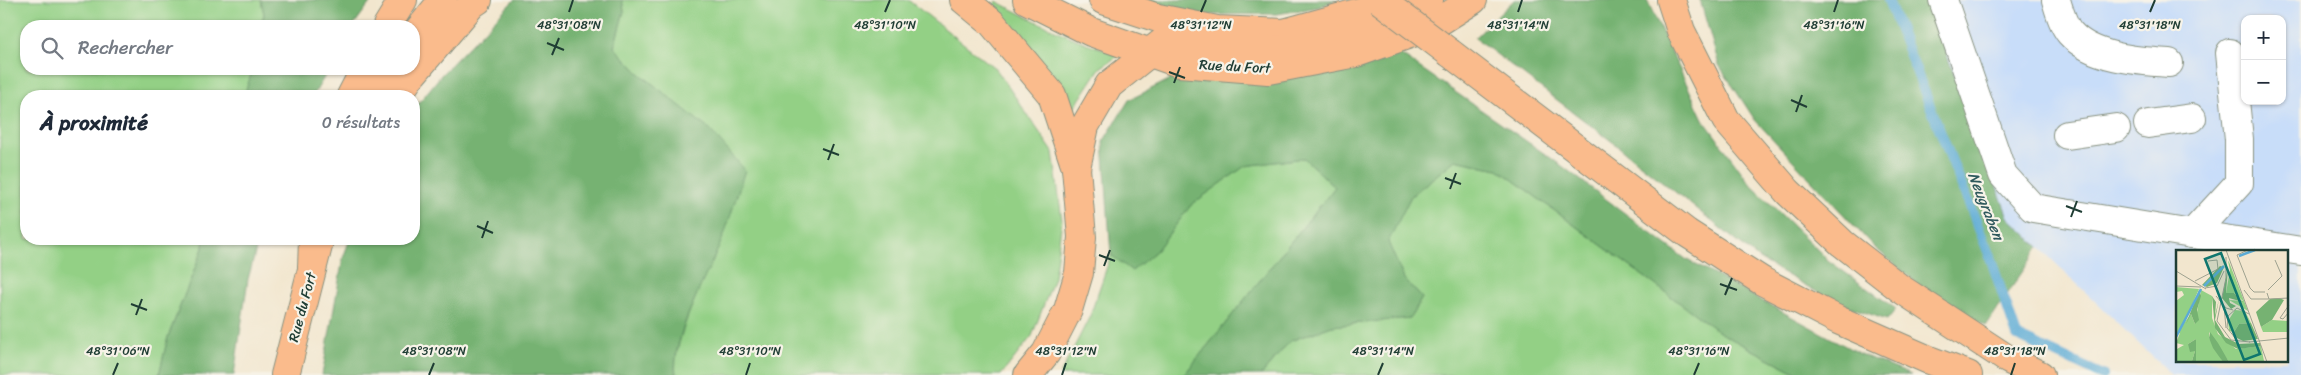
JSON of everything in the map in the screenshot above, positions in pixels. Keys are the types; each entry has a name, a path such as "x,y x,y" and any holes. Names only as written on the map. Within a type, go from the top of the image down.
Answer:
{"main road":[{"path":"391,20 403,0"},
{"path":"420,29 443,0"},
{"path":"420,64 472,4 478,0"},
{"path":"964,0 992,23 1052,95 1076,168 1082,237 1079,273 1068,310 1046,352 1028,375"},
{"name":"Rue du Fort","path":"1027,0 1091,32 1179,63 1268,70 1356,53 1432,26 1473,0"},
{"path":"1103,0 1158,18 1217,30 1284,33 1371,9 1394,0"},
{"path":"1380,0 1687,233 1762,281 1838,320 1968,375"},
{"path":"1076,168 1085,126 1109,85 1163,42 1247,50 1285,48 1337,39 1388,21 1429,0"},
{"path":"1671,0 1681,31 1726,120 1788,192 1842,243 1900,289 2009,360 2040,375"},
{"path":"354,90 361,75"},
{"path":"378,90 387,75"},
{"path":"400,90 411,75"},
{"path":"312,268 313,245"},
{"name":"Rue du Fort","path":"284,375 318,245"}],"lane":[{"path":"1943,0 2003,175 2034,208 2301,251"},
{"path":"2056,0 2069,32 2086,45 2127,60 2169,63"},
{"path":"2192,234 2239,183 2239,139 2230,53"},
{"path":"2148,124 2192,118"},
{"path":"2067,134 2116,128"}],"shaded area":[{"path":"1926,0 2301,0 2301,375 2171,375 2008,217"}],"green space":[{"path":"0,0 261,0 264,14 262,20 20,20 20,75 251,75 246,90 20,90 20,245 203,245 168,337 159,375 0,375"},
{"path":"261,0 372,0 357,20 262,20 264,14"},
{"path":"514,0 622,0 624,11 614,47 638,72 710,130 745,170 725,232 685,323 679,342 676,375 322,375 343,258 348,245 420,245 420,102 442,74"},
{"path":"622,0 908,0 996,69 1053,152 1062,220 1054,278 1032,336 1001,375 676,375 679,344 685,324 725,233 638,72 614,47 624,11"},
{"path":"1143,0 1336,0 1319,7 1277,14 1193,15"},
{"path":"1514,0 1647,0 1703,119 1751,185 1829,261 1896,309 1887,320 1833,301 1759,259 1614,143 1475,38"},
{"path":"1700,0 1926,0 2008,217 2039,247 1986,326 1938,301 1873,246 1755,120 1719,65"},
{"path":"996,1 1073,38 1121,54 1100,68 1072,111 1024,38 993,8"},
{"path":"1400,54 1558,163 1687,260 1860,354 1911,375 1801,375 1722,334 1498,169 1455,160 1411,196 1388,242 1404,279 1422,298 1410,318 1332,326 1290,341 1261,375 1184,375 1335,187 1304,158 1245,166 1191,205 1156,251 1132,271 1111,255 1103,142 1129,100 1175,77 1223,78 1346,66"},
{"path":"251,75 325,75 317,90 246,90"},
{"path":"1304,158 1335,187 1184,375 1060,375 1090,316 1111,255 1132,270 1156,251 1191,205 1245,166"},
{"path":"1455,160 1498,169 1722,334 1801,375 1261,375 1290,341 1332,326 1410,318 1422,298 1404,279 1387,242 1411,196"},
{"path":"203,245 257,245 248,279 234,375 159,375 168,337"}],"waterway":[{"name":"Neugraben","path":"1888,0 1989,254 2017,336 2103,375"}]}
